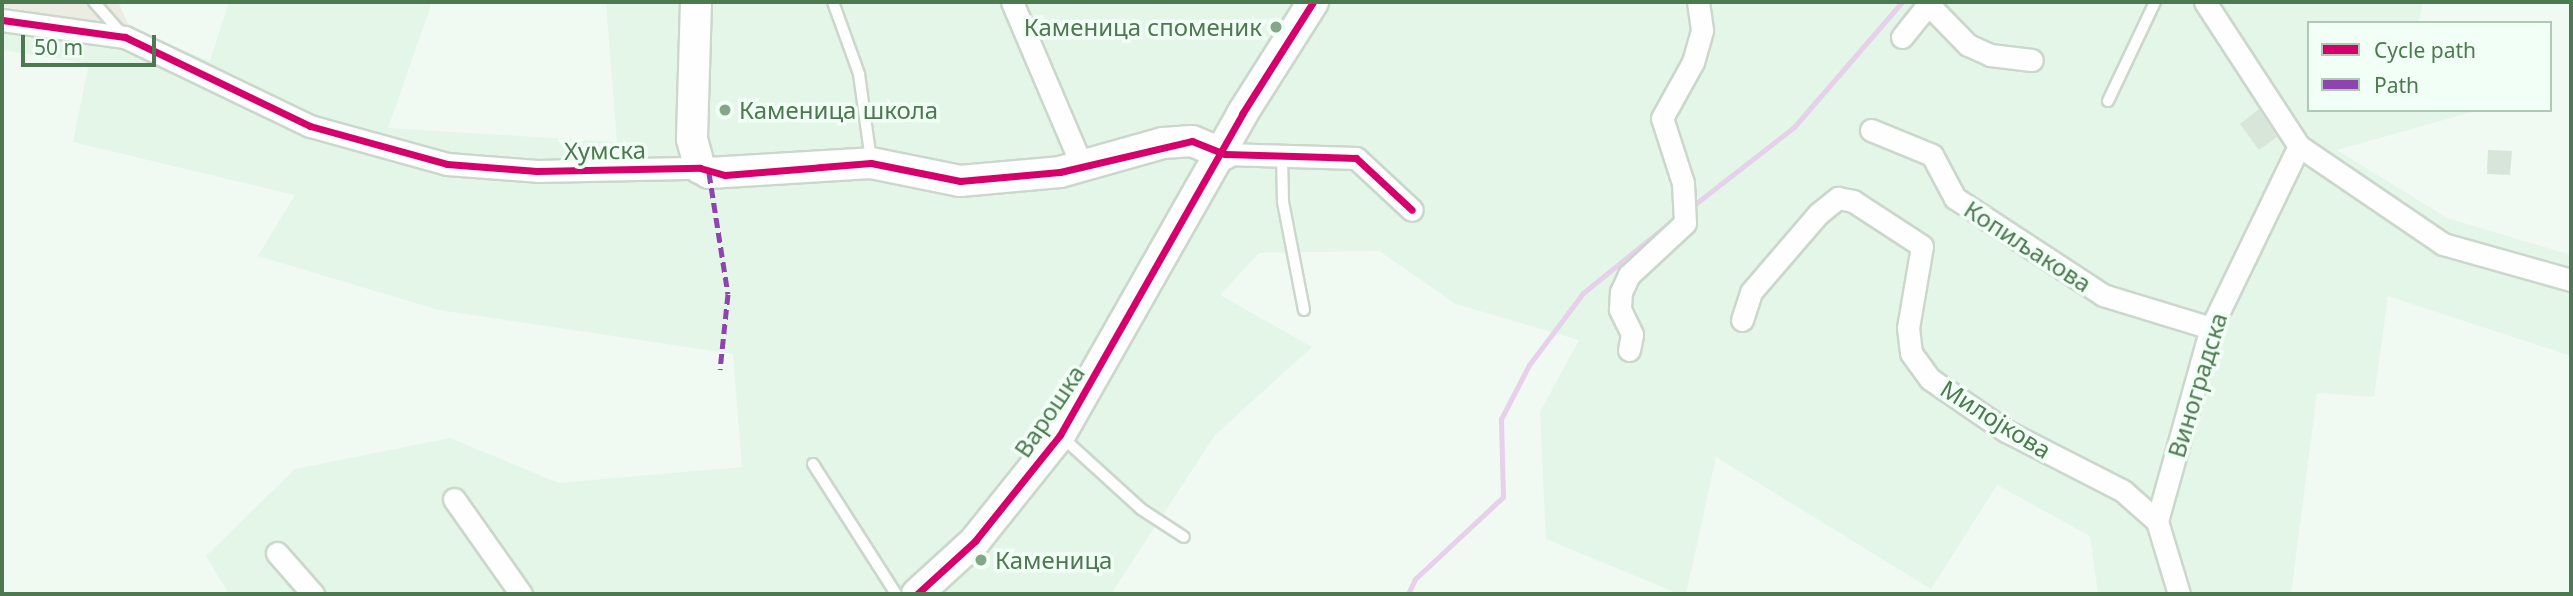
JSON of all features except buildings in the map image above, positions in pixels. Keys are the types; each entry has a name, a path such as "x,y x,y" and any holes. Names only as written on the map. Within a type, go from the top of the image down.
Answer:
{"street":[{"path":"696,2 692,139 700,168"},
{"path":"1012,2 1082,166"},
{"name":"Варошка","path":"929,590 1060,435 1224,154 1242,114 1313,2"},
{"path":"1629,350 1632,334 1620,309 1621,292 1629,275 1685,223 1683,183 1662,118 1696,52 1702,30 1698,2"},
{"path":"2205,2 2299,146 2443,244 2571,280"},
{"path":"1902,37 1929,3 1968,45 1990,55 2032,60"},
{"name":"Хумска","path":"2,20 125,37 310,126 447,164 537,171 700,168 725,175 871,163 960,181 1082,166 1163,143 1192,141 1224,154"},
{"name":"Копиљакова","path":"1871,130 1932,155 1955,198 2103,295 2211,328"},
{"name":"Виноградска","path":"2157,521 2211,328 2299,146"},
{"path":"1224,154 1356,159 1412,210"},
{"name":"Милојкова","path":"1742,320 1751,292 1838,198 1879,215 1922,246 1908,328 1911,352 1930,379 2006,431 2123,491 2157,521"},
{"path":"454,499 521,594"},
{"path":"2157,521 2179,594"},
{"path":"277,553 313,594"}],"lane":[{"path":"94,2 125,37"},
{"path":"832,2 859,74 871,163"},
{"path":"2108,101 2155,2"},
{"path":"1282,155 1283,202 1304,310"},
{"path":"1060,435 1141,509 1184,537"},
{"path":"813,464 897,594"}],"shaded area":[{"path":"2,2 118,2 130,29 210,61 229,2 424,2 431,5 388,128 617,142 606,2 2423,2 2418,21 2307,21 2307,112 2472,112 2337,150 2447,218 2571,255 2571,356 2388,296 2374,397 2317,393 2291,594 2098,594 2090,536 1997,485 1931,589 1716,457 1686,594 1679,594 1546,539 1540,412 1579,340 1456,304 1379,251 1259,253 1220,295 1312,347 1215,435 1111,594 229,594 206,556 295,469 450,438 559,483 742,467 733,354 439,310 258,256 295,195 73,142 89,64 2,50"},
{"path":"2,2 118,2 130,29 2,6"}],"waterway":[{"path":"1690,208 1794,127 1902,2"},
{"path":"1408,594 1415,579 1503,497 1501,419 1529,365 1583,293 1678,216"}],"marked path":[{"path":"709,173 728,294 720,370"}],"cycle path":[{"path":"917,594 975,541 1060,435 1242,114 1313,2"},
{"path":"2,20 125,37 310,126 447,164 537,171 700,168 725,175 871,163 960,181 1060,172 1192,141 1225,154 1356,158 1412,210"}],"place":[{"name":"Каменица споменик","path":"1276,27"},
{"name":"Каменица школа","path":"725,110"},
{"name":"Каменица","path":"981,560"}]}
